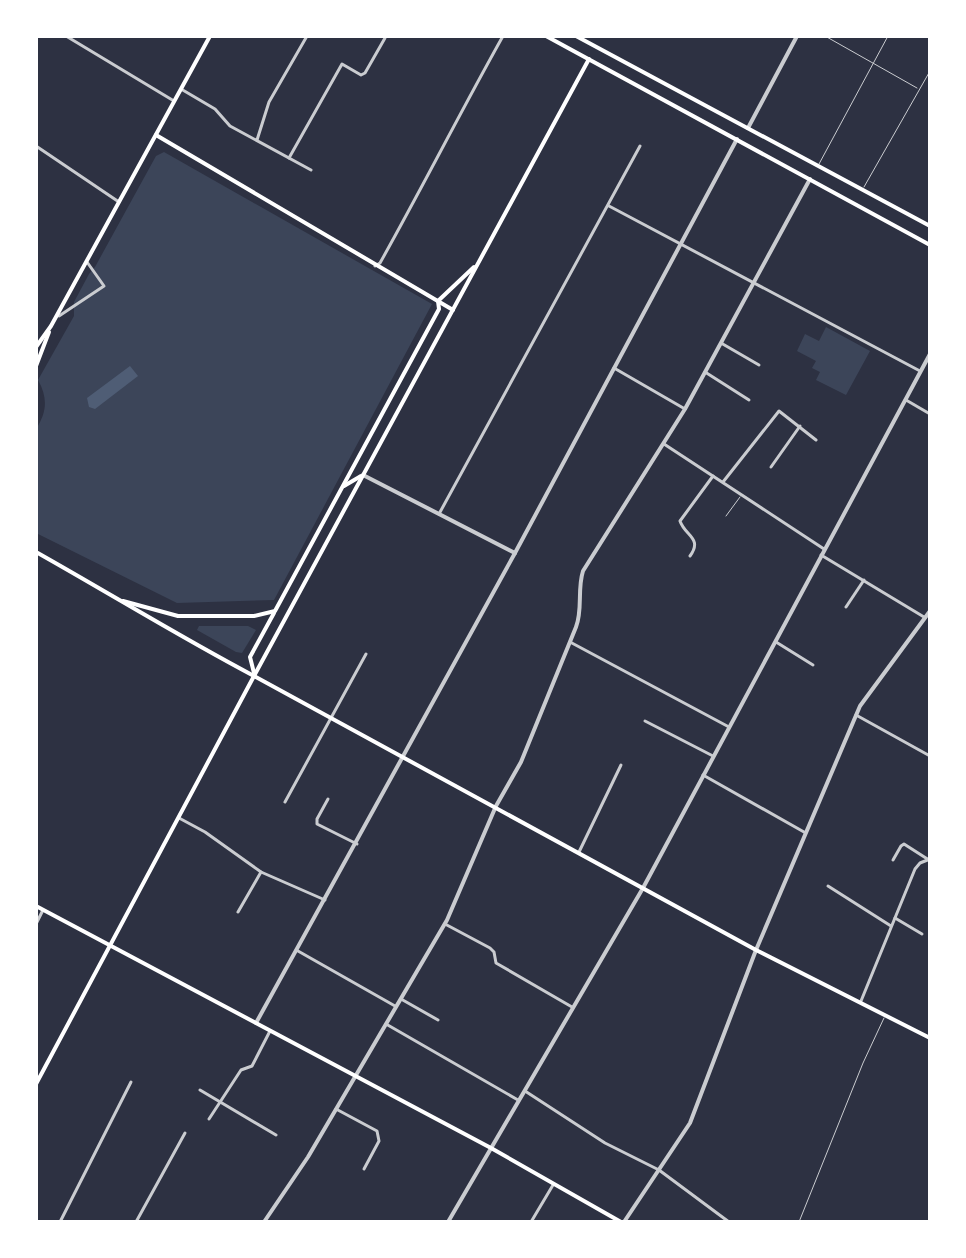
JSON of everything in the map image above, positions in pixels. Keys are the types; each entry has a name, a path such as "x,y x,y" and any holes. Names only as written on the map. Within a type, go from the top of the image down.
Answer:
{"main road":[{"path":"36,347 56,318 210,36"},
{"path":"546,36 930,245"},
{"path":"576,36 930,226"},
{"path":"36,1084 38,1075 589,59"},
{"path":"156,135 453,310"},
{"path":"438,301 478,263"},
{"path":"254,676 250,657 439,309 438,301"},
{"path":"36,366 51,326"},
{"path":"36,404 36,413"},
{"path":"342,487 363,475"},
{"path":"36,552 183,638 756,950 930,1038"},
{"path":"123,601 178,616 254,616 275,611"},
{"path":"36,906 491,1148 622,1222"}],"street":[{"path":"66,36 174,101"},
{"path":"257,140 265,110 307,36"},
{"path":"375,266 380,263 434,166 503,36"},
{"path":"748,128 797,36"},
{"path":"289,158 342,64 361,75 365,73 385,38"},
{"path":"181,89 218,111 230,126 311,170"},
{"path":"256,1023 357,844 737,139"},
{"path":"36,146 119,202"},
{"path":"439,514 640,146"},
{"path":"264,1222 336,1109 445,924 496,806 521,762 579,618 583,571 685,409 810,179"},
{"path":"608,205 920,371"},
{"path":"56,318 104,286 87,262"},
{"path":"721,343 759,365"},
{"path":"448,1222 643,888 920,371 927,365 930,354"},
{"path":"614,368 685,409"},
{"path":"705,372 749,400"},
{"path":"905,399 930,414"},
{"path":"723,482 778,411 816,440"},
{"path":"771,467 800,426"},
{"path":"664,444 783,521 823,553 925,618"},
{"path":"363,475 515,553"},
{"path":"690,556 695,539 680,525 680,521 713,476"},
{"path":"846,607 864,580"},
{"path":"622,1222 690,1123 756,950 855,715 930,611"},
{"path":"569,642 729,727"},
{"path":"776,642 813,665"},
{"path":"285,802 366,654"},
{"path":"855,715 930,756"},
{"path":"645,721 713,756"},
{"path":"579,852 621,765"},
{"path":"703,775 805,833"},
{"path":"328,799 317,824 357,844"},
{"path":"178,818 205,832 261,872 325,900"},
{"path":"893,860 904,844 930,860"},
{"path":"861,1001 915,869 920,863 930,860"},
{"path":"238,912 261,872"},
{"path":"828,886 891,926"},
{"path":"36,924 43,910"},
{"path":"895,918 922,934"},
{"path":"445,924 490,948 496,963 573,1007"},
{"path":"298,951 396,1006"},
{"path":"401,999 438,1020"},
{"path":"386,1024 519,1100"},
{"path":"209,1119 241,1070 252,1066 270,1031"},
{"path":"60,1222 131,1082"},
{"path":"200,1090 276,1135"},
{"path":"525,1091 605,1143 659,1170 729,1222"},
{"path":"336,1109 377,1131 379,1141 364,1169"},
{"path":"136,1222 185,1133"},
{"path":"531,1222 553,1185"}],"lane":[{"path":"825,36 919,90"},
{"path":"818,166 888,36"},
{"path":"862,190 930,71"},
{"path":"726,516 742,494"},
{"path":"799,1222 886,1014"}],"shaded area":[{"path":"164,152 432,304 274,600 177,603 36,533 36,429 45,405 38,380 74,316 74,302 89,274 156,156"},
{"path":"826,327 870,351 846,395 816,380 820,372 812,368 816,361 797,351 805,334 819,341"},
{"path":"130,366 138,376 95,409 89,407 87,398"},
{"path":"199,626 248,626 256,630 242,653 197,630"}]}
